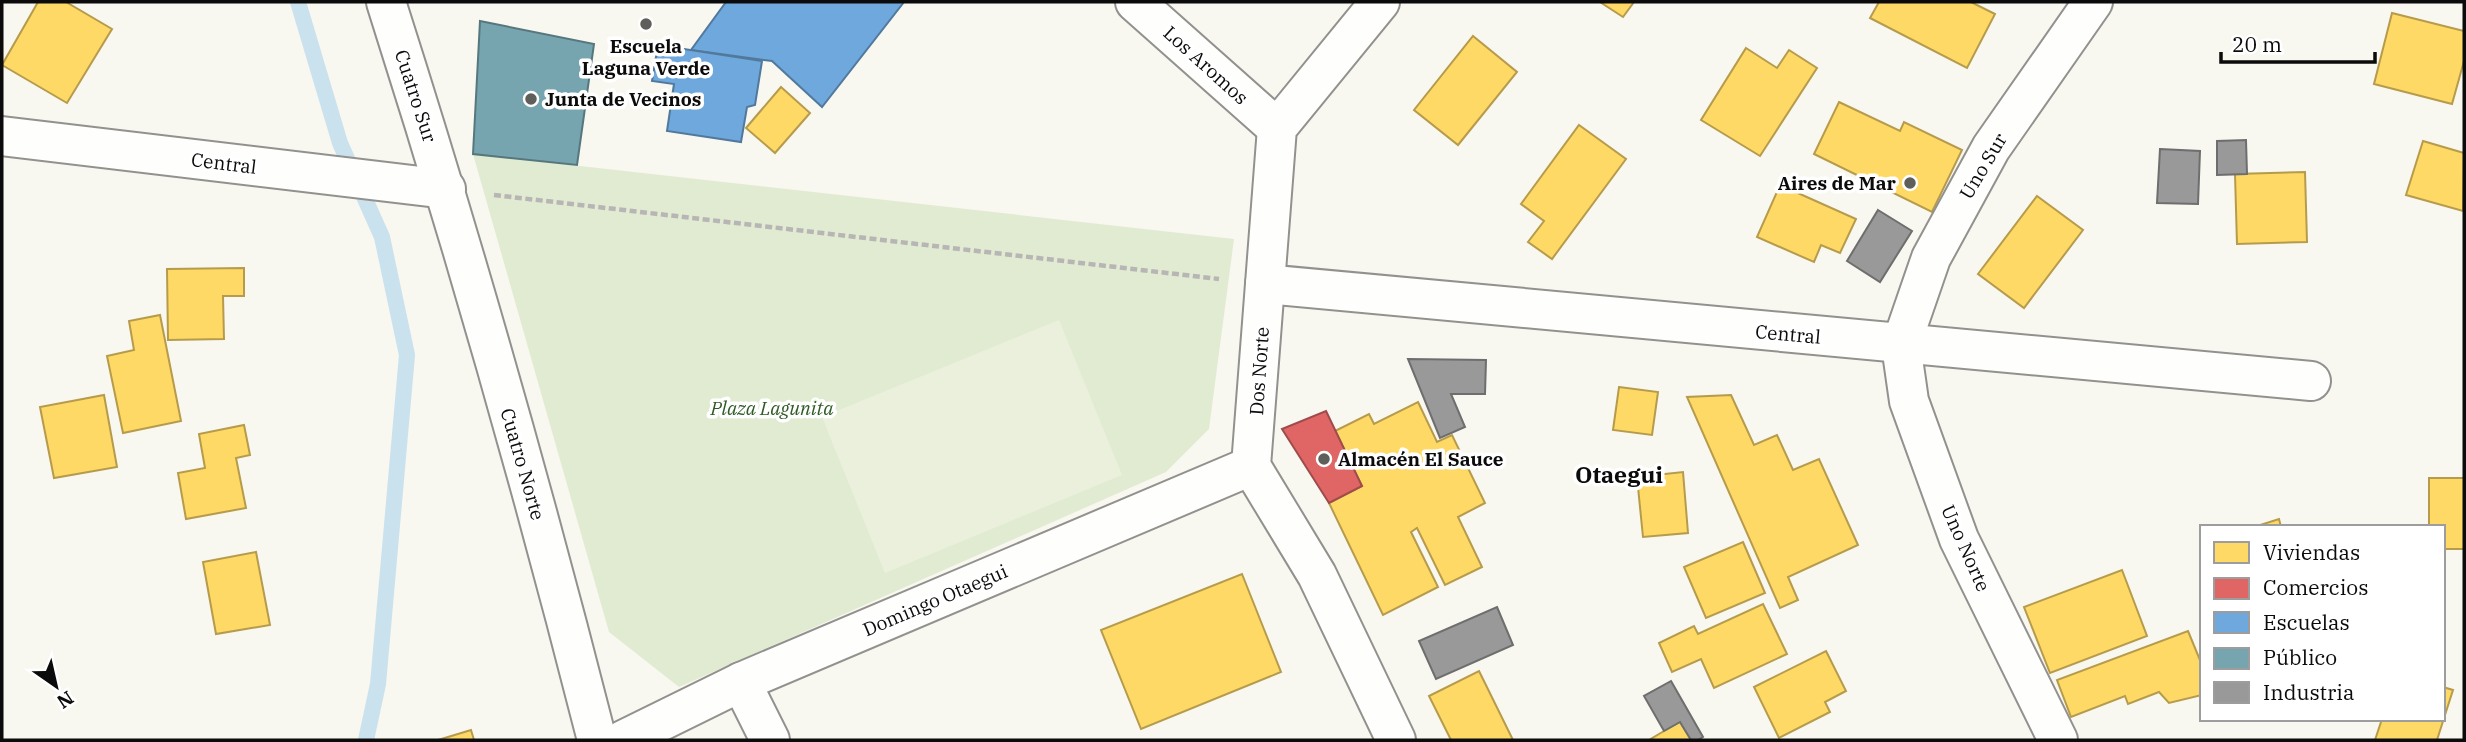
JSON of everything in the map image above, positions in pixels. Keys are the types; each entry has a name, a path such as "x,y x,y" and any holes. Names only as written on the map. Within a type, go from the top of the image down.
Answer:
{"street":[{"name":"Cuatro Sur","path":"386,2 446,189"},
{"name":"Los Aromos","path":"1135,2 1277,128"},
{"path":"1277,128 1380,2"},
{"name":"Uno Sur","path":"1901,345 1931,258 1991,148 2093,2"},
{"name":"Dos Norte","path":"1251,466 1277,128"},
{"name":"Central","path":"2,136 446,189"},
{"name":"Cuatro Norte","path":"446,189 559,593 597,740"},
{"name":"Central","path":"1265,284 2311,381"},
{"name":"Uno Norte","path":"1901,345 1909,401 1959,539 2059,740"},
{"path":"1251,466 1317,575 1396,740"},
{"name":"Domingo Otaegui","path":"623,740 741,682 1251,466"},
{"path":"741,682 770,740"}],"path":[{"path":"446,189 1265,284"}],"green space":[{"name":"Plaza Lagunita","path":"473,154 1234,239 1209,429 1166,472 679,687 609,632"},
{"path":"1059,320 1122,475 885,573 822,417"}],"building: Viviendas":[{"path":"38,2 66,2 112,29 67,103 2,65"},
{"path":"1600,2 1634,2 1623,17"},
{"path":"1879,2 1971,2 1995,14 1967,68 1870,18"},
{"path":"2392,13 2464,31 2464,61 2452,104 2374,84"},
{"path":"1473,36 1517,72 1458,145 1414,110"},
{"path":"1746,48 1777,68 1789,50 1817,68 1760,156 1701,120"},
{"path":"781,87 810,113 775,153 746,128"},
{"name":"Aires de Mar","path":"1839,102 1900,131 1904,122 1962,150 1932,212 1814,154"},
{"path":"1579,125 1626,159 1552,259 1528,242 1544,221 1521,204"},
{"path":"2423,141 2464,153 2463,211 2406,195"},
{"path":"2305,172 2307,242 2237,244 2235,174"},
{"path":"1780,185 1856,219 1840,253 1821,245 1814,262 1757,237"},
{"path":"2037,196 2083,230 2024,308 1978,274"},
{"path":"244,268 244,296 223,296 224,339 168,340 167,269"},
{"path":"160,315 181,421 123,433 107,356 134,350 129,321"},
{"path":"1619,387 1658,392 1652,435 1613,430"},
{"path":"104,395 117,467 54,478 40,407"},
{"path":"1731,395 1754,445 1777,435 1793,470 1819,459 1858,545 1788,577 1798,600 1780,608 1687,397"},
{"path":"1418,402 1437,442 1452,435 1485,503 1458,517 1482,567 1445,585 1417,528 1411,532 1438,587 1383,615 1329,503 1362,486 1335,431 1369,414 1374,424"},
{"path":"244,425 250,455 236,458 246,508 186,519 178,473 205,468 199,434"},
{"path":"1683,472 1688,533 1643,537 1637,477"},
{"path":"2429,478 2464,478 2464,549 2445,549 2445,525 2429,525"},
{"path":"2279,519 2280,525 2260,525"},
{"path":"1743,542 1765,593 1706,618 1684,567"},
{"path":"256,552 270,625 216,634 203,562"},
{"path":"2122,570 2147,636 2050,673 2024,607"},
{"path":"1242,574 1281,672 1141,729 1101,630"},
{"path":"1763,604 1787,654 1714,688 1701,659 1672,672 1659,643 1694,626 1698,634"},
{"path":"2188,631 2200,660 2200,695 2169,703 2159,692 2128,704 2125,696 2071,717 2057,680"},
{"path":"1826,651 1846,691 1825,702 1830,712 1779,738 1754,687"},
{"path":"1479,671 1513,740 1451,740 1429,696"},
{"path":"2445,688 2453,690 2445,715"},
{"path":"2381,721 2443,721 2437,740 2375,740"},
{"path":"1680,722 1691,740 1649,740 1664,731"},
{"path":"471,730 474,740 438,740"}],"building: Comercios":[{"name":"Almacén El Sauce","path":"1326,411 1362,486 1329,503 1282,429"}],"building: Escuelas":[{"path":"726,2 904,2 822,107 772,61 691,50"},
{"path":"658,45 762,61 755,105 747,107 741,142 667,131 674,84 652,81"}],"building: Público":[{"name":"Junta de Vecinos","path":"480,21 594,44 577,165 473,154"}],"building: Industria":[{"path":"2246,140 2247,174 2217,175 2217,141"},
{"path":"2160,149 2200,151 2198,204 2157,203"},
{"path":"1878,210 1912,231 1880,282 1847,261"},
{"path":"1408,359 1486,360 1485,394 1451,394 1465,427 1440,438"},
{"path":"1497,607 1513,645 1436,679 1419,641"},
{"path":"1671,681 1703,737 1698,740 1691,740 1680,722 1664,731 1644,696"}],"waterway":[{"path":"298,2 340,143 382,237 407,355 378,684 366,740"}],"place":[{"name":"Escuela Laguna Verde","path":"646,24"},
{"name":"Junta de Vecinos","path":"531,99"},
{"name":"Aires de Mar","path":"1910,183"},
{"name":"Almacén El Sauce","path":"1324,459"}],"district":[{"name":"Otaegui","path":"1619,475"}]}
